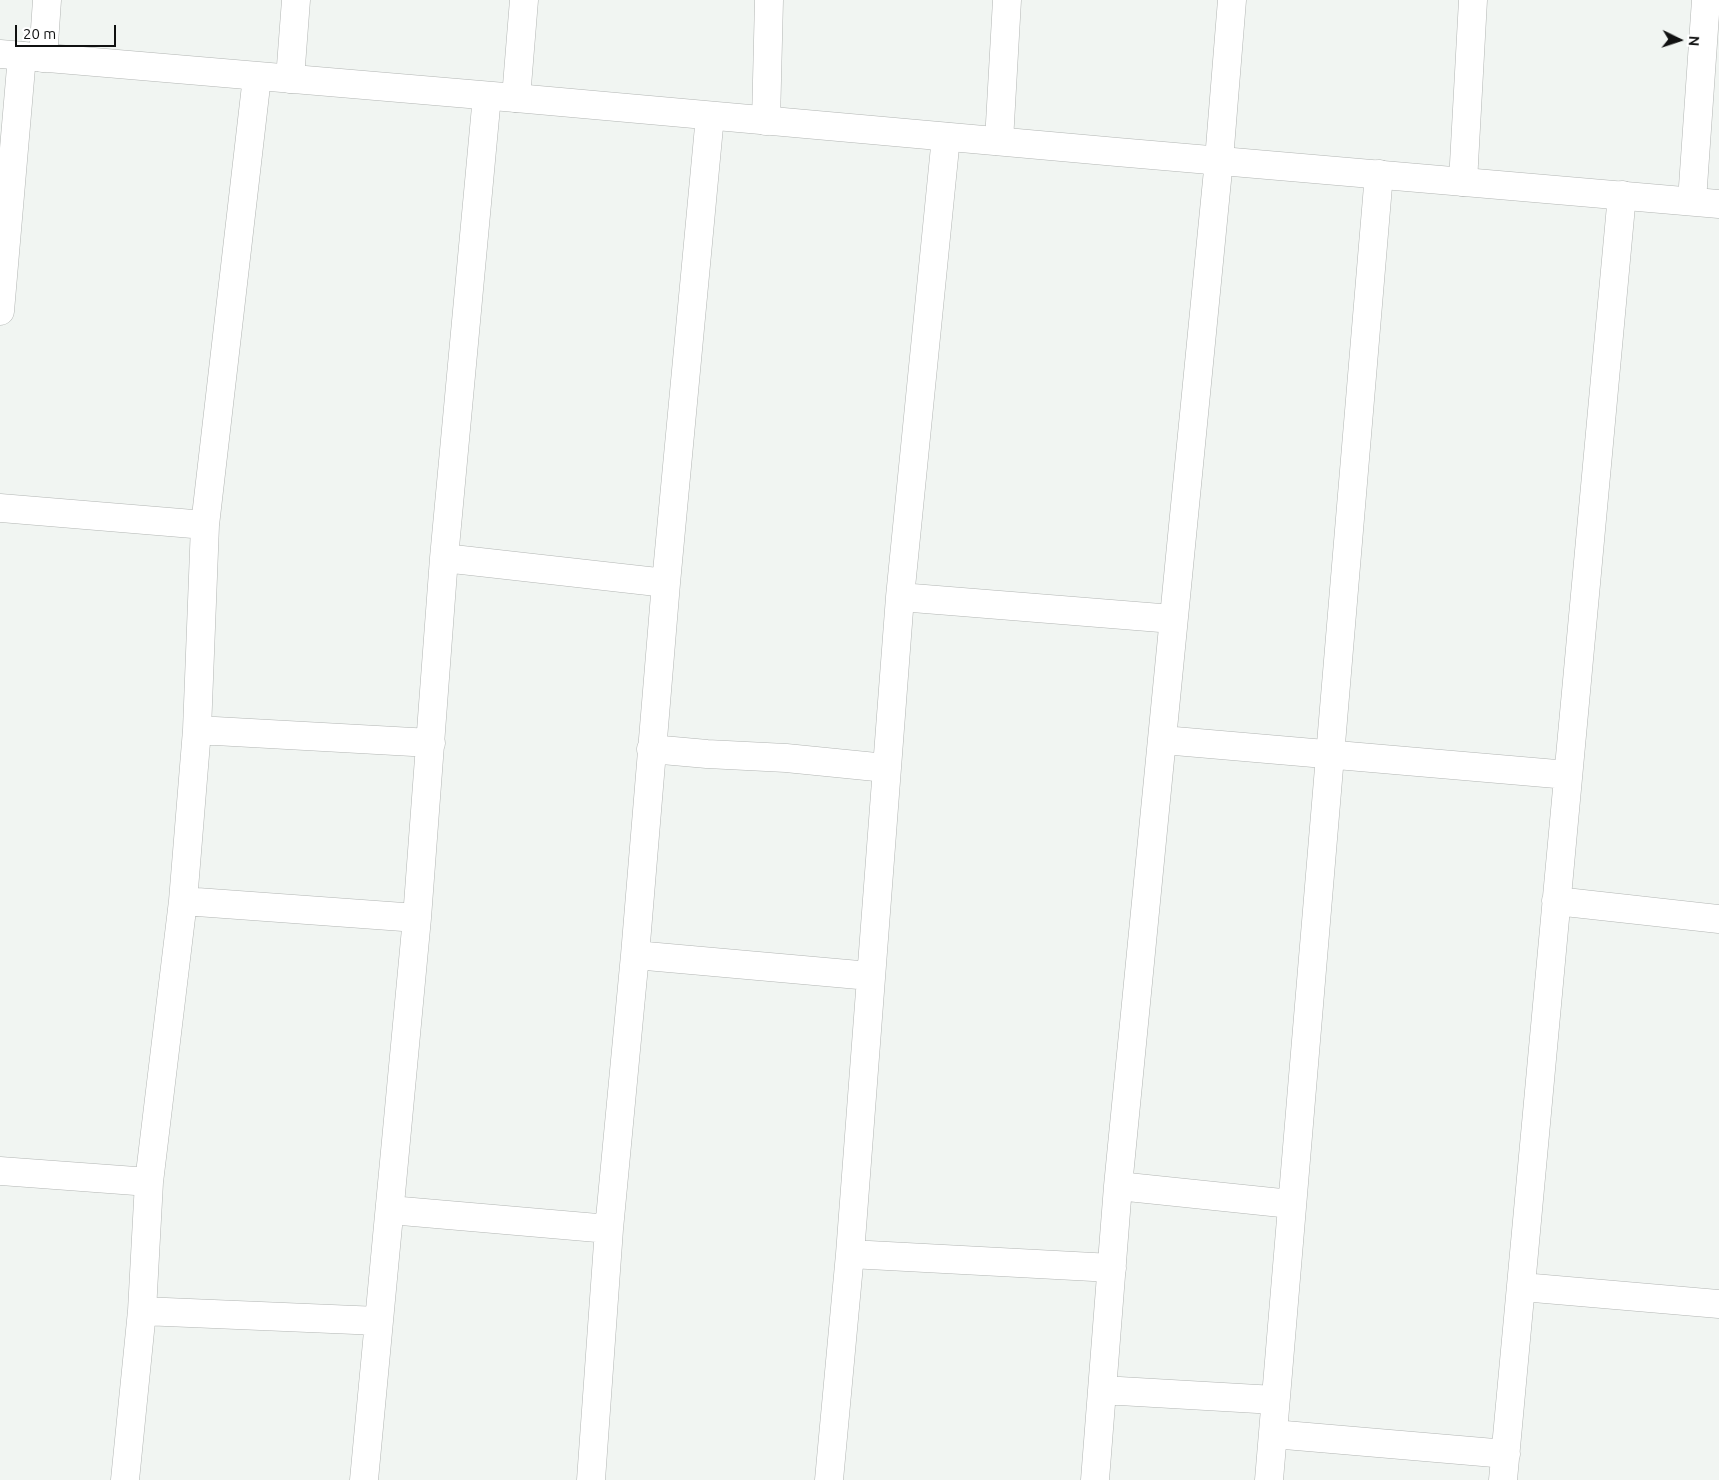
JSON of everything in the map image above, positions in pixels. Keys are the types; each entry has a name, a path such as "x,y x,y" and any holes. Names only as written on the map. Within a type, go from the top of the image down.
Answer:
{"street":[{"path":"0,311 22,56 47,0"},
{"path":"290,79 296,0"},
{"path":"516,98 524,0"},
{"path":"766,121 769,0"},
{"path":"999,141 1007,0"},
{"path":"1095,1480 1118,1186 1219,160 1232,0"},
{"path":"1463,182 1473,0"},
{"path":"1692,201 1706,0"},
{"path":"22,56 1719,204"},
{"path":"125,1480 142,1311 149,1182 183,902 197,730 205,525 257,76"},
{"path":"364,1480 417,918 444,558 487,96"},
{"path":"591,1480 609,1229 635,955 666,583 710,116"},
{"path":"830,1480 850,1254 900,597 946,137"},
{"path":"1269,1480 1274,1400 1379,174"},
{"path":"1273,1434 1505,1467 1622,195"},
{"path":"0,508 205,525"},
{"path":"444,558 666,583"},
{"path":"900,597 1173,619"},
{"path":"197,730 431,743"},
{"path":"1163,740 1568,775"},
{"path":"651,749 786,758 886,768"},
{"path":"183,902 417,918"},
{"path":"1556,902 1719,918"},
{"path":"635,955 870,976"},
{"path":"0,1171 149,1182"},
{"path":"1118,1186 1291,1204"},
{"path":"390,1210 609,1229"},
{"path":"850,1254 1112,1268"},
{"path":"1522,1287 1719,1304"},
{"path":"142,1311 379,1321"},
{"path":"1102,1390 1274,1400"}]}
